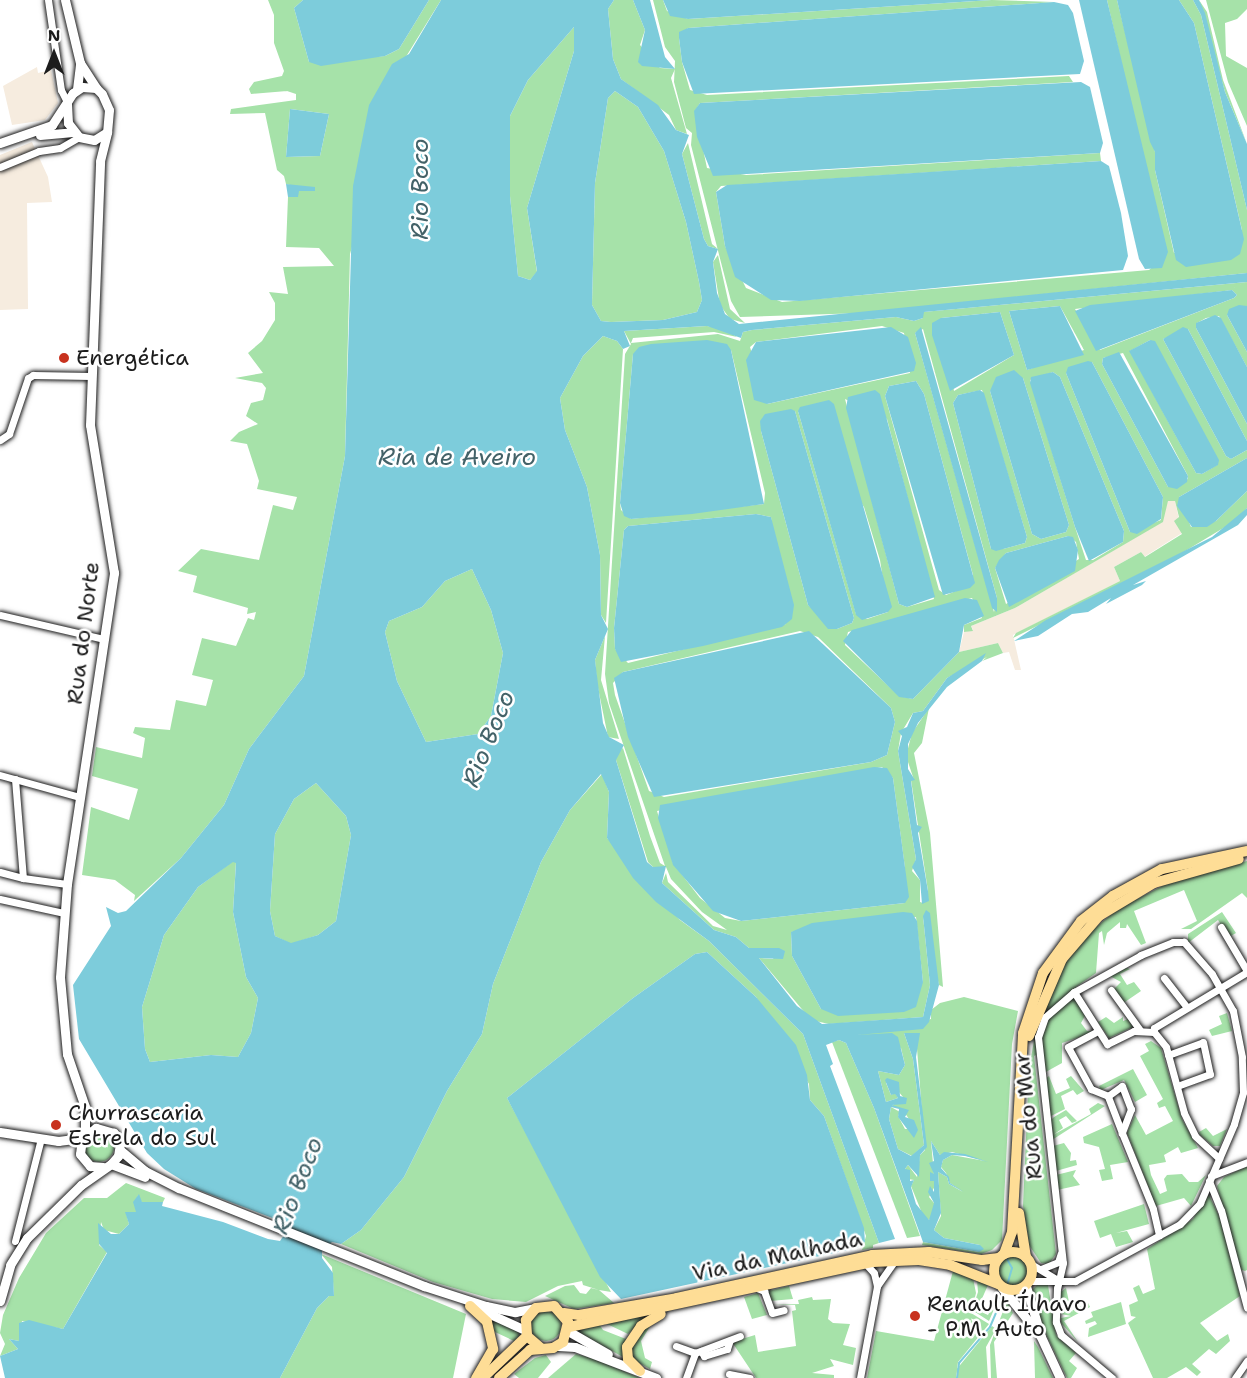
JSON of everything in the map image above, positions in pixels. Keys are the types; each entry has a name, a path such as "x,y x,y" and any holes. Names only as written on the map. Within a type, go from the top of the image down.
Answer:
{"main road":[{"path":"26,137 80,137 106,132 109,110 80,63 65,0"},
{"path":"0,143 26,137 52,125 75,91 80,63"},
{"path":"75,91 96,88"},
{"path":"67,103 80,137 100,161"},
{"name":"Rua do Norte","path":"102,1128 85,1107 67,1054 61,1011 67,884 104,639 113,556 92,445 91,376 100,161 106,132"},
{"path":"1041,1337 1000,1286 994,1274 1012,1232 1020,1058 1028,1013 1043,973 1057,950 1102,904 1162,869 1247,851"},
{"path":"1060,1378 1041,1337 1028,1283 1033,1263 1019,1185 1025,1063 1038,997 1050,971 1102,904 1110,903 1161,875 1247,857"},
{"path":"1034,1022 1056,971 1084,931 1133,894 1183,872"},
{"name":"Rua do Norte","path":"83,1136 85,1107"},
{"path":"0,1132 58,1141 83,1136 102,1128 114,1133 120,1150 144,1171 271,1228"},
{"path":"81,1185 83,1136"},
{"path":"58,1141 83,1158 467,1301 515,1312 554,1306 564,1313 569,1329 640,1371"},
{"path":"0,1301 15,1254 81,1185 107,1166 120,1150"},
{"name":"Via da Malhada","path":"564,1313 579,1315 677,1298 878,1254 928,1252 982,1260 1002,1256"},
{"path":"1002,1256 1016,1252 1033,1263"},
{"path":"337,1253 471,1306 526,1333 541,1348"},
{"name":"Via da Malhada","path":"569,1329 865,1263 896,1260 960,1266 1000,1286"},
{"path":"1000,1286 1014,1291 1028,1283"},
{"path":"471,1306 487,1322 494,1349 476,1378"},
{"path":"640,1371 627,1354 635,1332 652,1318 679,1306"},
{"path":"482,1378 526,1333 529,1315 536,1308"},
{"path":"558,1346 569,1329"},
{"path":"500,1378 530,1350 558,1346 575,1347 656,1378"}],"street":[{"path":"48,0 59,78 67,103"},
{"path":"59,78 75,91"},
{"path":"0,167 39,151 60,148 80,137"},
{"path":"0,440 9,434 28,378 33,375 91,376"},
{"path":"0,615 104,639"},
{"path":"0,775 80,797"},
{"path":"15,779 23,878"},
{"path":"0,872 23,878 67,884"},
{"path":"0,900 64,914"},
{"path":"1219,1158 1195,1136 1168,1055 1154,1032 1154,1028 1247,972 1221,927"},
{"name":"Rua do Mar","path":"1112,1378 1061,1335 1056,1322 1059,1280 1063,1263 1038,1037 1045,1017 1074,992 1141,955 1173,942 1184,942 1220,988"},
{"path":"1164,978 1187,1007"},
{"path":"1028,1283 1075,1281 1180,1224 1200,1203 1245,1092 1239,1035 1233,1011 1220,988"},
{"path":"1111,990 1136,1029 1154,1032"},
{"path":"1074,992 1107,1044 1143,1031"},
{"path":"1098,1031 1068,1047 1091,1089 1108,1096 1159,1235"},
{"path":"1239,1035 1247,1033"},
{"path":"1168,1055 1203,1042 1210,1074 1177,1086"},
{"path":"1108,1096 1122,1086 1131,1109 1122,1133"},
{"path":"15,1241 41,1138"},
{"path":"1210,1179 1247,1162"},
{"path":"1210,1179 1221,1210 1247,1308"},
{"path":"1033,1263 1058,1262 1061,1250"},
{"path":"860,1378 877,1286 887,1268 896,1260"},
{"path":"865,1263 874,1273 877,1286"},
{"path":"1033,1263 1059,1280"},
{"path":"757,1288 766,1294 772,1313 784,1310"},
{"path":"676,1346 698,1352 740,1336"},
{"path":"686,1378 698,1352"},
{"path":"1235,1378 1247,1361"},
{"path":"729,1374 750,1378"}],"shaded area":[{"path":"37,67 38,73 51,70 58,103 45,120 12,125 3,86"},
{"path":"32,142 48,177 52,202 27,203 28,309 0,310 0,155"},
{"path":"1168,500 1175,501 1182,533 1144,557 1141,552 1114,567 1120,581 1013,635 1021,670 1015,670 1009,652 1003,653 998,643 959,652 964,632 973,630 971,626 1015,608 1162,522"}],"green space":[{"path":"268,0 303,0 294,8 309,62 385,56 399,49 429,0 441,0 404,60 350,254 345,456 304,676 249,749 224,805 181,858 134,901 135,895 115,880 82,875 91,807 129,820 138,789 92,776 96,747 142,758 145,738 133,733 135,727 170,730 176,700 206,706 213,680 192,675 202,638 236,646 248,618 254,620 256,612 247,614 248,608 193,592 197,576 178,571 201,549 259,560 273,505 293,510 297,497 257,489 259,481 247,444 230,441 239,432 258,424 246,416 251,403 263,400 266,388 262,383 235,378 263,373 248,353 262,341 275,320 275,303 269,292 288,294 283,267 334,266 319,248 286,247 288,197 298,197 298,191 315,191 286,184 284,176 277,170 265,113 230,114 231,109 296,100 296,94 287,91 251,94 249,89 254,82 282,76 284,71 274,43 274,15","holes":["290,109 329,114 320,156 286,157"]},
{"path":"614,0 633,0 645,30 640,45 660,68 675,69 671,78 687,134 676,130 669,115 621,79 613,59 608,9"},
{"path":"653,0 663,0 667,11 688,19 992,0 1054,2 688,28 679,38 682,62 690,90 707,95 1069,76 1073,82 700,103 695,111 707,168 746,175 1100,153 1101,161 721,186 716,192 725,246 746,288 782,302 1149,270 1166,256 1107,0 1117,0 1155,152 1155,170 1174,253 1242,230 1194,23 1179,0 1193,0 1201,15 1247,210 1247,273 863,313 740,317 731,301 691,145 692,133 686,128 674,82 675,61 665,47"},
{"path":"1199,0 1207,12 1223,80 1247,144 1225,92"},
{"path":"1206,0 1247,0 1247,9 1237,19 1225,23 1226,56 1247,68 1247,126 1228,82"},
{"path":"574,27 574,51 527,208 537,272 530,280 518,276 510,196 510,116 528,80"},
{"path":"615,91 638,107 664,151 686,222 699,282 702,300 697,312 663,320 611,322 601,321 592,305 595,183 608,98"},
{"path":"688,143 712,244 718,249 708,246 704,239 682,154"},
{"path":"718,255 730,309 745,323 730,319 720,305 713,262"},
{"path":"1247,282 1247,306 1227,315 1247,352 1247,367 1219,316 1206,318 1197,323 1196,328 1247,424 1247,441 1188,329 1163,339 1226,456 1231,459 1247,450 1247,458 1179,497 1191,527 1216,521 1247,491 1247,508 1235,521 1172,559 1013,638 1016,633 1120,581 1114,567 1141,552 1145,557 1182,534 1174,521 1179,517 1175,501 1168,501 1163,522 1015,608 971,626 973,631 964,632 964,625 982,618 972,598 848,632 845,645 899,696 913,699 959,652 998,643 1003,653 982,661 987,657 947,678 923,711 913,713 901,733 898,751 916,859 912,871 920,880 920,902 923,903 928,891 911,780 914,780 906,756 912,733 929,708 922,743 914,753 930,833 943,987 939,985 923,916 930,985 923,1017 829,1024 811,1020 759,958 773,959 779,948 749,948 736,937 714,930 662,883 666,873 668,882 713,926 727,930 702,912 671,879 666,867 653,867 648,862 616,760 616,753 623,748 650,836 660,863 665,866 609,703 605,674 625,354 631,344 624,331 707,326 724,329 737,337 714,332 633,338 631,343 718,334 740,341 743,332 752,330 896,317 914,321 923,318 923,312","holes":["1232,290 1237,295 1100,350 1075,309","1060,306 1084,350 1027,370 1009,311","1000,312 1014,355 954,391 941,318","882,326 904,333 910,373 767,404 750,347 756,342","923,329 997,598 994,612 915,333","1150,340 1217,465 1202,474 1196,473 1130,351","731,350 765,493 764,504 631,519 621,510 633,354","1123,353 1188,476 1188,479 1168,487 1102,364 1103,358","1092,362 1163,497 1161,520 1130,532 1066,373","1053,372 1060,377 1124,531 1123,542 1093,560 1086,560 1030,380","1023,378 1069,525 1066,532 1041,539 1032,534 990,391","916,381 924,394 973,575 956,591 946,595 939,590 885,396 889,386","982,390 1027,537 1025,543 1003,549 991,549 953,403 958,395","845,399 887,419 934,599 907,607 899,604","795,411 854,618 852,623 837,629 808,605 761,431","798,411 864,507 880,560 888,612 867,619 856,614","756,514 771,517 786,624 628,663 615,649 614,628 624,530 628,526","1068,536 1076,542 1079,559 1006,604 995,568 1006,553","800,631 818,637 891,708 895,722 887,755 871,762 664,797 649,791 615,695 613,683 623,672","882,767 893,778 905,868 905,903 741,921 725,918 700,898 673,863 657,811","916,917 923,982 821,1009 792,956 791,932"]},
{"path":"603,336 617,341 623,349 606,623 601,615 600,555 587,487 565,430 560,398 583,356"},
{"path":"472,569 491,610 503,653 491,716 478,734 426,742 397,681 385,632 389,621 422,607 445,581"},
{"path":"605,636 601,680 619,739 608,737 597,683 595,660"},
{"path":"602,774 609,792 607,838 680,920 709,941 803,1034 879,1243 873,1245 873,1248 862,1250 866,1236 824,1116 810,1100 809,1084 756,997 707,952 695,954 633,998 507,1098 611,1292 583,1285 582,1281 558,1286 526,1302 492,1299 433,1282 341,1244 361,1230 404,1177 447,1091 482,1034 493,984 541,862 570,810"},
{"path":"316,783 346,816 351,835 336,921 318,935 291,944 275,936 270,911 275,834 294,799"},
{"path":"1247,861 1247,898 1242,893 1191,929 1181,929 1197,921 1184,890 1134,911 1146,943 1141,945 1127,924 1126,928 1120,928 1120,922 1107,933 1104,945 1102,931 1099,933 1096,973 1076,987 1073,994 1085,1016 1081,1023 1087,1031 1098,1031 1062,1043 1062,1063 1044,1073 1038,1054 1034,1056 1056,1254 1049,1264 1041,1263 1029,1245 1023,1206 1029,1069 1037,1024 1064,965 1090,932 1118,909 1172,881"},
{"path":"232,862 236,862 233,912 246,977 258,998 251,1033 238,1057 211,1055 150,1062 145,1049 142,1007 164,935 198,887"},
{"path":"1222,912 1236,933 1229,937 1218,920 1188,943 1188,934"},
{"path":"1124,967 1130,969 1120,974 1127,985 1134,982 1141,991 1122,1004 1113,990 1121,982 1108,975"},
{"path":"964,997 1018,1011 1012,1044 1002,1240 992,1250 981,1254 922,1245 923,1242 979,1252 980,1245 944,1238 934,1230 941,1216 938,1172 947,1177 949,1184 963,1192 950,1183 946,1173 941,1167 943,1160 952,1155 985,1161 952,1152 940,1155 931,1141 935,1186 929,1197 934,1203 934,1213 929,1220 924,1218 911,1186 914,1180 908,1179 905,1169 908,1165 917,1177 920,1155 925,1150 916,1036 904,1033 913,1059 924,1145 912,1156 898,1149 889,1119 891,1107 900,1112 898,1116 905,1129 916,1129 902,1109 892,1106 903,1097 889,1080 886,1083 891,1095 895,1093 898,1098 886,1102 878,1071 899,1075 905,1065 901,1048 857,1035 931,1019 931,1010 940,1003"},
{"path":"1227,1013 1232,1031 1212,1036 1209,1030 1222,1024 1219,1016"},
{"path":"1106,1017 1114,1023 1123,1017 1123,1021 1128,1019 1133,1027 1109,1038 1098,1022"},
{"path":"839,1040 846,1043 874,1108 920,1236 907,1238 832,1042"},
{"path":"1151,1041 1161,1048 1182,1119 1198,1148 1181,1153 1178,1147 1164,1155 1166,1162 1149,1165 1151,1175 1160,1194 1167,1191 1164,1179 1167,1175 1182,1174 1189,1182 1198,1182 1206,1175 1191,1206 1184,1198 1156,1206 1127,1133 1135,1115 1146,1135 1173,1121 1165,1106 1159,1108 1157,1103 1163,1099 1140,1056 1149,1051 1145,1044"},
{"path":"1133,1069 1147,1095 1135,1102 1124,1080 1101,1090 1099,1086"},
{"path":"1049,1076 1056,1094 1070,1088 1066,1079 1071,1076 1084,1091 1077,1095 1073,1090 1061,1096 1065,1109 1049,1117 1045,1079"},
{"path":"1098,1103 1105,1106 1052,1140 1050,1121 1054,1117 1066,1110 1077,1121 1072,1123 1066,1116 1059,1120 1063,1128 1053,1135 1091,1114 1089,1109"},
{"path":"1112,1124 1128,1162 1110,1165 1113,1179 1102,1181 1099,1170 1105,1169 1099,1147 1084,1143 1083,1137"},
{"path":"1206,1128 1213,1136 1227,1129 1220,1146 1213,1146 1200,1135 1199,1132"},
{"path":"99,1132 110,1136 114,1147 110,1158 99,1162 88,1158 84,1147 88,1136"},
{"path":"1064,1143 1071,1153 1070,1161 1076,1160 1077,1165 1056,1171 1053,1146"},
{"path":"1247,1166 1247,1270 1245,1271 1239,1269 1217,1186 1224,1177"},
{"path":"1076,1170 1073,1176 1080,1185 1057,1190 1056,1175"},
{"path":"126,1183 165,1198 163,1202 142,1203 138,1195 136,1212 126,1213 129,1224 119,1234 104,1230 101,1222 99,1245 107,1252 63,1329 22,1321 19,1341 9,1339 18,1349 0,1356 5,1344 0,1333 3,1315 19,1278 46,1233 84,1198 107,1198"},
{"path":"1208,1193 1220,1218 1240,1296 1200,1323 1217,1341 1228,1334 1230,1341 1216,1354 1209,1349 1192,1364 1201,1372 1197,1376 1186,1367 1167,1378 1153,1378 1128,1323 1136,1317 1131,1316 1129,1305 1138,1301 1133,1288 1139,1285 1143,1294 1155,1289 1147,1249 1193,1219"},
{"path":"1144,1204 1149,1224 1116,1233 1127,1231 1133,1242 1116,1247 1111,1234 1100,1238 1094,1221"},
{"path":"321,1254 466,1314 453,1378 280,1378 317,1308 329,1296 334,1296 332,1267"},
{"path":"1012,1256 1018,1257 1026,1265 1026,1277 1018,1285 1012,1286 1006,1285 998,1277 997,1271 998,1265 1006,1257"},
{"path":"953,1271 973,1278 976,1293 971,1313 989,1324 958,1362 956,1378 867,1378 876,1331 934,1341"},
{"path":"977,1280 988,1285 977,1310 988,1315 998,1294 1003,1297 998,1300 989,1321 972,1310 978,1292"},
{"path":"574,1285 580,1293 586,1294 591,1288 599,1290 614,1303 574,1309 545,1296 565,1286"},
{"path":"1037,1285 1048,1285 1056,1335 1076,1353 1069,1361 1077,1368 1071,1378 1067,1378 1032,1305 1029,1293"},
{"path":"789,1286 793,1299 770,1301 768,1291"},
{"path":"1066,1288 1071,1311 1088,1303 1090,1307 1064,1321 1078,1342 1061,1323 1061,1318 1071,1316 1061,1314 1061,1292"},
{"path":"758,1293 767,1315 752,1319 744,1297"},
{"path":"812,1297 813,1300 831,1299 828,1319 833,1323 850,1324 843,1345 856,1348 853,1365 830,1359 834,1366 812,1373 834,1375 834,1378 756,1378 732,1342 755,1335 758,1352 796,1346 792,1311 796,1310 795,1305 772,1305 799,1304 798,1300"},
{"path":"1007,1301 1013,1313 994,1342 997,1378 991,1378 990,1345"},
{"path":"1121,1302 1126,1324 1088,1337 1089,1328 1097,1324 1095,1321 1086,1324 1085,1321 1093,1317 1091,1312"},
{"path":"546,1311 557,1315 561,1326 557,1337 546,1341 535,1337 531,1326 535,1315"},
{"path":"649,1315 628,1334 605,1323"},
{"path":"488,1317 519,1332 519,1336 514,1341 495,1332"},
{"path":"654,1320 641,1341 645,1358 652,1362 650,1369 632,1359 630,1347 637,1334"},
{"path":"599,1324 603,1330 626,1339 623,1357 576,1331"},
{"path":"992,1326 996,1329 986,1347 988,1378 958,1378 956,1370"},
{"path":"1034,1341 1038,1347 1053,1378 1035,1378"},
{"path":"576,1354 595,1359 640,1378 548,1378"},
{"path":"546,1355 551,1362 538,1378 519,1378 514,1374 535,1358"}],"water":[{"path":"303,0 429,0 399,49 385,56 321,66 309,62 294,8"},
{"name":"Ria de Aveiro","path":"441,0 614,0 608,9 613,59 621,79 658,105 676,130 689,135 682,154 704,239 708,246 718,249 713,262 717,293 725,314 739,324 1247,273 1247,282 924,312 923,318 914,321 896,317 752,330 743,332 741,338 707,326 624,331 630,346 623,349 617,341 603,336 583,356 560,398 565,430 587,487 600,555 601,615 608,629 595,660 603,723 609,737 624,745 616,760 647,862 653,867 666,866 662,883 714,930 736,937 749,948 779,948 785,951 783,959 759,958 797,1006 822,1024 923,1017 930,985 923,916 926,910 930,913 939,985 929,1022 923,1029 857,1035 892,1033 898,1037 905,1065 899,1075 878,1071 886,1102 898,1098 895,1094 891,1095 885,1080 887,1078 899,1082 900,1096 907,1098 906,1104 892,1105 909,1110 905,1117 914,1120 918,1130 914,1138 898,1117 899,1109 891,1107 889,1119 898,1149 911,1156 924,1145 913,1059 904,1033 920,1033 916,1057 927,1147 920,1155 919,1177 908,1165 905,1169 910,1170 910,1181 914,1180 911,1187 916,1204 929,1220 934,1203 928,1192 930,1186 934,1192 934,1181 930,1181 930,1172 934,1174 929,1163 934,1161 931,1141 940,1155 944,1152 965,1154 988,1162 952,1155 943,1160 941,1168 949,1177 950,1183 964,1192 949,1184 947,1177 938,1172 941,1213 934,1230 944,1238 980,1245 984,1249 979,1252 923,1242 874,1108 846,1043 839,1040 826,1045 833,1064 830,1066 895,1239 879,1243 803,1034 709,941 656,902 633,878 607,838 609,792 601,774 570,810 541,862 493,984 482,1034 447,1091 404,1177 361,1230 341,1244 332,1242 322,1251 322,1258 333,1273 334,1296 329,1296 317,1308 280,1378 5,1378 0,1356 18,1349 9,1339 19,1341 19,1323 29,1320 63,1329 107,1253 99,1244 98,1223 111,1234 119,1234 129,1224 125,1212 136,1212 133,1202 139,1194 142,1202 163,1202 162,1206 223,1222 268,1239 280,1241 284,1235 283,1222 196,1189 164,1169 147,1153 79,1039 73,985 111,926 106,907 118,913 126,911 181,858 224,805 249,749 304,676 345,456 353,186 369,105 392,64 409,54","holes":["574,27 574,51 527,208 537,271 530,280 518,276 510,196 510,116 528,80","615,91 638,107 664,151 686,222 699,282 702,300 697,312 663,320 611,322 601,321 592,305 595,183 608,98","472,569 491,610 503,653 491,716 478,734 426,742 397,681 385,632 389,621 422,607 445,581","316,783 346,816 351,835 336,921 318,935 291,943 275,936 270,911 275,834 294,799","233,862 236,863 233,912 246,977 258,998 251,1033 238,1057 211,1055 150,1062 145,1049 142,1007 164,935 198,887"]},
{"path":"633,0 650,0 665,57 675,69 642,66 638,62 645,30"},
{"path":"663,0 992,0 688,19 670,16"},
{"path":"1079,0 1107,0 1168,252 1162,268 1145,269 1139,259"},
{"path":"1117,0 1179,0 1194,23 1244,239 1240,254 1231,260 1186,267 1176,260 1155,170 1155,152 1150,142"},
{"path":"1193,0 1199,0 1205,13 1225,92 1247,144 1247,210 1201,15"},
{"path":"1054,2 1068,5 1073,13 1084,61 1080,74 694,94 682,62 679,32 688,28"},
{"path":"1081,82 1090,87 1103,143 1100,153 713,176 697,137 694,111 700,103"},
{"path":"290,109 329,114 320,156 286,157"},
{"path":"1101,161 1109,166 1121,213 1128,256 1123,270 800,301 771,300 735,277 725,246 716,192 727,185"},
{"path":"286,184 315,187 315,191 299,191 298,197 288,197"},
{"path":"1232,290 1237,295 1234,298 1096,351 1075,311 1090,305"},
{"path":"1239,305 1247,306 1247,352 1227,315 1229,309"},
{"path":"1060,306 1084,355 1027,370 1009,311"},
{"path":"1000,312 1014,355 950,391 932,335 932,323 941,318"},
{"path":"1215,315 1221,318 1247,367 1247,424 1196,328 1196,323"},
{"path":"891,327 908,337 916,363 914,371 767,404 754,400 746,360 756,342"},
{"path":"921,327 997,598 997,612 992,608 915,333"},
{"path":"1183,327 1188,329 1247,441 1247,450 1231,459 1226,456 1163,339"},
{"path":"707,340 727,344 731,350 764,504 692,514 631,519 624,516 620,503 633,354 639,347 651,344"},
{"path":"1150,340 1155,341 1219,460 1218,465 1202,474 1196,473 1129,351"},
{"path":"1119,352 1188,476 1187,482 1177,489 1168,487 1102,364 1103,358"},
{"path":"1092,362 1163,497 1161,519 1137,534 1130,532 1066,373 1068,367"},
{"path":"1014,370 1023,378 1069,525 1066,532 1041,539 1032,534 990,391 996,377"},
{"path":"1053,372 1060,377 1124,531 1123,542 1089,561 1075,527 1030,383 1031,377"},
{"path":"916,381 924,394 975,583 970,588 943,595 885,396 889,386"},
{"path":"875,390 880,394 935,597 907,607 899,604 846,408 848,397"},
{"path":"980,390 984,393 1027,537 1025,543 996,551 991,549 953,403 958,395"},
{"path":"829,400 834,404 892,607 888,612 862,620 856,615 798,411 800,407"},
{"path":"791,409 795,411 854,618 852,623 837,629 828,629 808,605 761,431 760,421 765,414"},
{"path":"1247,458 1247,491 1207,527 1192,527 1177,506 1179,497"},
{"path":"1247,508 1247,515 1238,525 1133,585 1146,581 1142,585 1106,604 1111,598 1088,612 1072,614 1038,636 1014,641 1046,620 1212,537"},
{"path":"756,514 771,517 794,605 792,619 782,627 621,662 615,649 614,628 624,530 628,526"},
{"path":"1068,536 1073,537 1078,550 1075,571 1009,607 995,568 999,560 1006,553"},
{"path":"965,598 977,600 984,616 964,625 959,652 913,699 899,697 843,641 852,630"},
{"path":"809,631 891,708 895,722 887,755 871,762 654,797 628,737 614,678 623,672"},
{"path":"986,653 982,661 947,687 918,723 908,744 908,769 915,780 911,781 917,825 922,827 918,833 929,901 922,904 920,880 912,867 916,859 898,751 902,736 898,731 907,727 913,713 923,711 947,678"},
{"path":"874,767 887,768 893,778 909,897 905,903 741,921 713,911 673,865 658,818 660,805"},
{"path":"903,912 912,913 917,921 923,982 916,1007 904,1012 838,1016 821,1009 792,956 791,932 812,923"},
{"path":"707,952 756,997 796,1045 807,1075 810,1100 824,1116 864,1228 865,1242 857,1248 621,1299 600,1277 507,1098 633,998 695,954"}],"waterway":[{"path":"1007,1259 1012,1268 1008,1282"},
{"path":"957,1378 959,1363 990,1327 1002,1299"}],"place":[{"name":"Energética","path":"64,358"},
{"name":"Churrascaria Estrela do Sul","path":"56,1125"},
{"name":"Renault Ílhavo - P.M. Auto","path":"915,1316"}],"water label":[{"name":"Rio Boco","path":"421,189"},
{"name":"Rio Boco","path":"489,739"},
{"name":"Rio Boco","path":"298,1186"}]}
